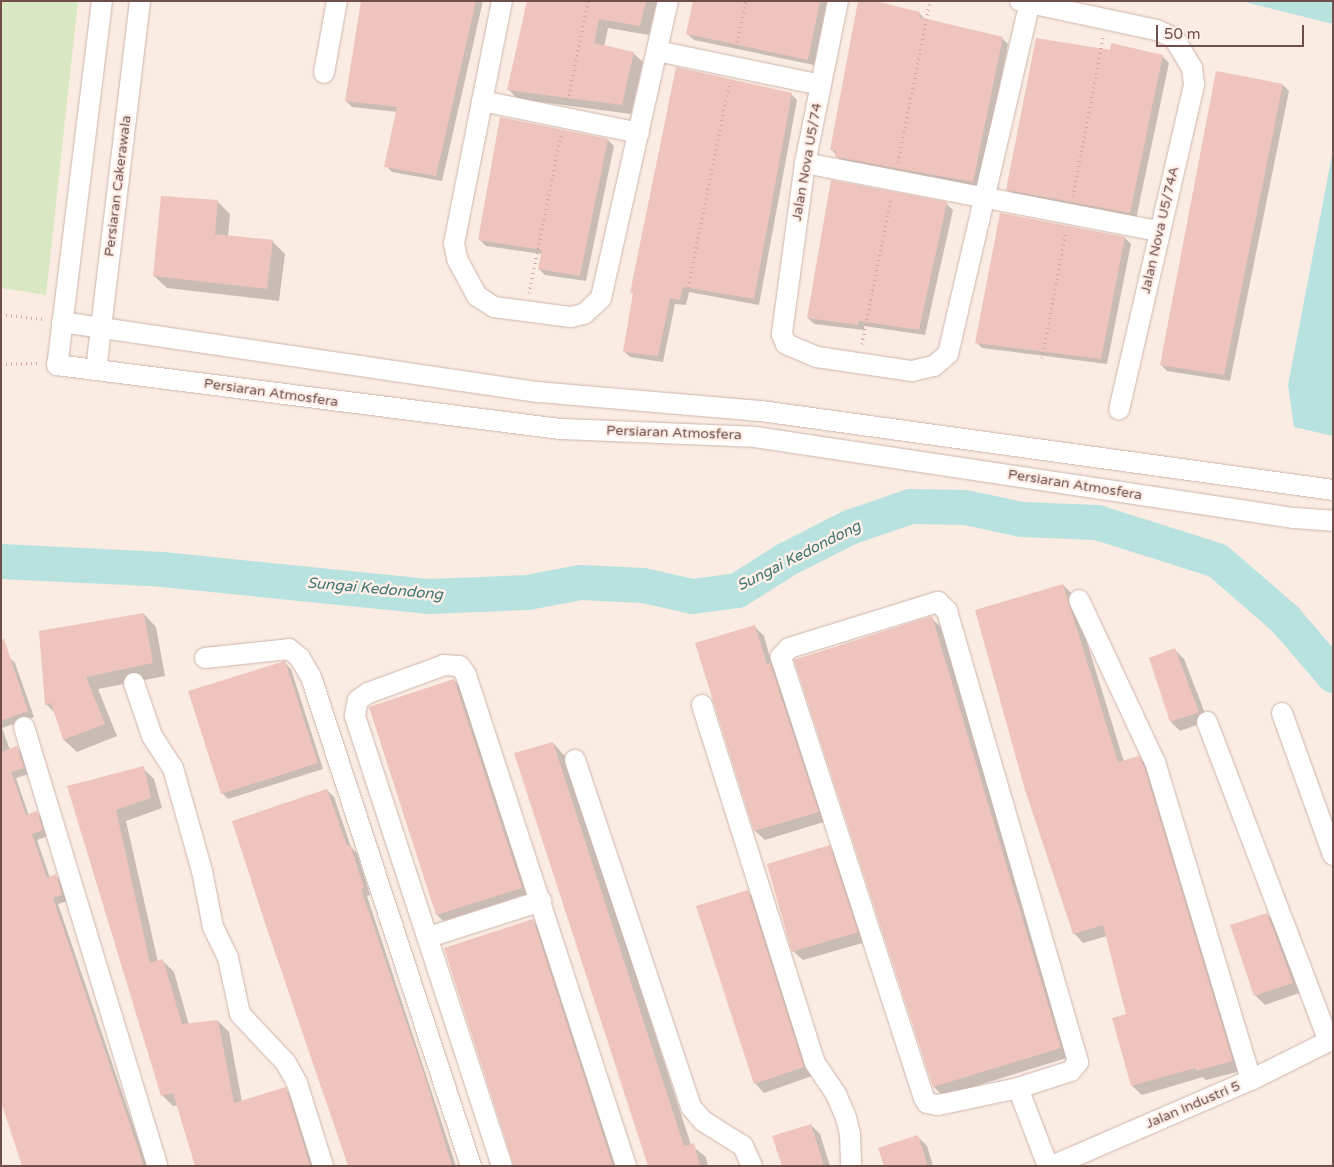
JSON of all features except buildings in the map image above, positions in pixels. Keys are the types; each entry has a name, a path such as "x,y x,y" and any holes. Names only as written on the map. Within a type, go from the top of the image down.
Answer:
{"street":[{"path":"57,365 102,1"},
{"name":"Persiaran Cakerawala","path":"96,370 140,1"},
{"path":"324,73 337,1"},
{"path":"502,1 454,243 458,259 477,296 494,307 571,317 584,314 601,298 668,1"},
{"name":"Jalan Nova U5/74","path":"838,1 805,163 781,324 786,344 817,357 912,371 924,370 942,362 948,354 984,198"},
{"path":"984,198 1025,2 1107,20"},
{"name":"Jalan Nova U5/74A","path":"1107,20 1157,30 1174,38 1185,51 1194,85 1119,409"},
{"path":"657,51 821,85"},
{"path":"482,101 639,133"},
{"path":"805,163 1159,231"},
{"name":"Persiaran Atmosfera","path":"62,322 538,392 761,411 1333,490"},
{"name":"Persiaran Atmosfera","path":"57,365 560,429 755,437 1294,518 1333,521"},
{"path":"1079,600 1155,762 1251,1080"},
{"path":"932,602 938,602 947,610 1078,1056 1078,1062 1071,1070 1018,1088 938,1106 927,1103 924,1098 782,663 781,657 790,648 932,602"},
{"path":"205,658 289,650 300,658 307,671 471,1166"},
{"path":"502,1166 355,708 358,700 368,693 444,665 460,666 466,675 626,1166"},
{"path":"134,683 152,736 173,768 200,862 213,927 228,958 240,1014 286,1063 297,1083 323,1166"},
{"path":"702,706 815,1063 836,1094 846,1118 850,1134 851,1166"},
{"path":"1282,712 1333,855"},
{"path":"1207,722 1331,1040"},
{"path":"24,727 157,1166"},
{"path":"575,760 691,1107 703,1121 743,1146 752,1166"},
{"path":"429,937 541,901"},
{"name":"Jalan Industri 5","path":"1052,1166 1251,1080 1331,1040"},
{"path":"1018,1088 1048,1166"}],"path":[{"path":"525,311 588,1"},
{"path":"687,292 746,1"},
{"path":"1042,358 1107,20"},
{"path":"1,314 62,322"},
{"path":"1,364 57,365"}],"green space":[{"path":"1,1 78,1 46,295 1,288"}],"water":[{"path":"1241,1 1333,1 1333,24"},
{"path":"1333,150 1333,436 1294,427 1288,385"}],"waterway":[{"name":"Sungai Kedondong","path":"1,561 162,569 430,596 527,592 580,582 643,585 692,596 737,590 786,559 849,527 910,506 965,507 1021,519 1097,522 1217,560 1285,619 1333,675"}]}
